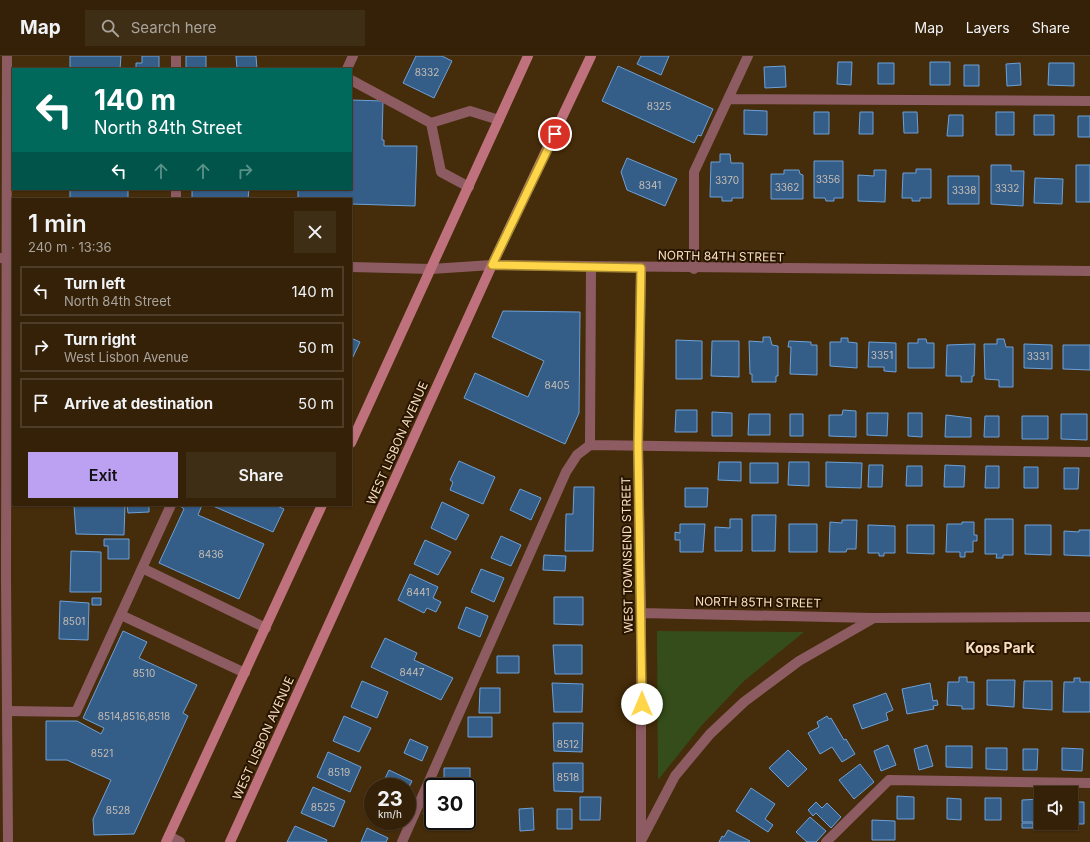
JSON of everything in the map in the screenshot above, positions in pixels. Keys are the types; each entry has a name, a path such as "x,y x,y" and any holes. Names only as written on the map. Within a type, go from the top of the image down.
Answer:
{"main road":[{"path":"352,441 528,56"},
{"name":"WEST LISBON AVENUE","path":"230,842 492,265 591,56"},
{"path":"168,839 322,506"}],"street":[{"path":"7,56 7,259 3,600 7,711 8,842"},
{"path":"176,56 176,68"},
{"path":"347,68 353,56"},
{"path":"694,268 694,172 748,56"},
{"path":"352,81 431,123 470,111 499,120"},
{"path":"729,99 1090,101"},
{"path":"431,123 441,172 468,187"},
{"name":"NORTH 84TH STREET","path":"352,267 431,269 492,265 641,268 1090,271"},
{"path":"590,267 590,445"},
{"name":"WEST TOWNSEND STREET","path":"641,268 638,445 641,613 641,842"},
{"path":"402,842 566,472 577,455 590,445 1090,452"},
{"path":"7,711 76,712 171,506"},
{"path":"142,568 266,628"},
{"name":"NORTH 85TH STREET","path":"641,613 874,618 1090,617"},
{"path":"121,614 245,673"},
{"name":"NORTH 85TH STREET","path":"641,842 675,776 710,734 744,702 799,661 874,618"},
{"path":"826,842 889,780 1090,783"},
{"path":"168,839 180,842"}],"green space":[{"path":"657,631 804,632 744,681 702,725 658,780"}],"building":[{"path":"70,56 121,56 120,68 70,68"},
{"path":"142,56 159,56 159,68 136,68 136,63 142,63"},
{"path":"186,56 206,56 206,68 186,68"},
{"path":"236,56 256,56 257,68 237,68"},
{"path":"416,56 442,56 452,61 434,98 403,83"},
{"path":"641,56 669,56 661,75 637,64"},
{"path":"838,62 852,62 851,85 837,84"},
{"path":"930,62 950,62 950,85 930,85"},
{"path":"878,63 894,63 894,84 878,84"},
{"path":"1020,63 1021,85 1007,86 1006,64"},
{"path":"1049,63 1074,63 1074,86 1048,85"},
{"path":"964,65 979,65 979,86 964,86"},
{"path":"618,66 713,109 701,136 698,135 694,143 602,101"},
{"path":"785,66 786,87 765,88 764,67"},
{"path":"352,100 383,101 382,140 384,140 384,146 417,146 415,206 352,204 352,198 298,198 298,190 352,190"},
{"path":"744,110 767,111 767,135 744,134"},
{"path":"814,112 829,112 829,134 814,134"},
{"path":"860,112 873,112 873,134 859,134"},
{"path":"903,112 917,112 918,133 904,133"},
{"path":"996,112 1014,112 1014,135 996,135"},
{"path":"949,115 963,115 963,136 947,136"},
{"path":"1034,115 1054,115 1054,135 1034,135"},
{"path":"1078,116 1090,116 1090,137 1078,137"},
{"path":"720,154 730,154 731,163 743,163 743,198 732,198 732,201 722,201 722,197 710,197 711,162 720,162"},
{"path":"627,158 677,179 665,206 627,190 621,172"},
{"path":"814,161 843,161 843,198 834,198 834,201 826,201 825,198 814,198"},
{"path":"991,165 1011,165 1011,171 1024,171 1023,206 991,204"},
{"path":"1076,165 1090,165 1090,202 1076,202"},
{"path":"916,169 931,169 931,198 920,198 920,201 912,201 912,198 902,198 903,173 916,173"},
{"path":"784,170 799,170 800,174 803,175 803,199 771,199 771,174 784,174"},
{"path":"874,170 886,170 885,202 858,201 858,175 874,176"},
{"path":"948,176 979,176 979,204 948,204"},
{"path":"1035,178 1063,179 1062,204 1034,203"},
{"path":"70,190 128,190 128,198 70,198"},
{"path":"192,190 249,190 248,198 192,198"},
{"path":"503,311 580,312 579,413 565,444 464,398 475,373 528,397 544,361 492,337"},
{"path":"763,337 770,337 772,345 778,346 778,376 776,376 776,382 752,382 752,374 750,374 749,341 763,342"},
{"path":"352,338 360,342 352,359"},
{"path":"841,338 848,338 848,342 857,343 857,368 830,366 830,342 841,342"},
{"path":"918,339 926,339 927,343 934,343 934,368 908,368 908,343 918,343"},
{"path":"997,339 1004,339 1006,347 1013,347 1013,387 999,387 999,380 985,379 984,344 997,344"},
{"path":"676,340 702,341 702,379 676,379"},
{"path":"712,341 739,341 739,377 711,376"},
{"path":"789,341 811,342 811,345 817,345 817,375 790,374 791,347 788,347"},
{"path":"869,342 896,343 896,372 884,371 884,367 868,367"},
{"path":"975,344 974,376 972,376 972,382 961,382 961,376 946,376 947,345"},
{"path":"1024,344 1052,345 1052,369 1024,368"},
{"path":"1063,345 1090,345 1090,370 1063,369"},
{"path":"676,410 697,410 697,432 675,432"},
{"path":"843,410 856,411 856,437 829,436 829,415 842,415"},
{"path":"712,412 732,413 732,436 712,436"},
{"path":"867,413 888,413 887,436 867,435"},
{"path":"908,413 922,413 922,437 908,436"},
{"path":"749,414 770,414 770,435 748,435"},
{"path":"790,414 803,414 803,436 790,436"},
{"path":"1061,414 1087,414 1087,440 1061,439"},
{"path":"946,415 971,418 971,437 945,437"},
{"path":"985,416 999,416 999,437 984,437"},
{"path":"1022,416 1048,416 1048,439 1022,439"},
{"path":"459,461 495,477 483,504 450,490 453,482 450,480"},
{"path":"719,462 741,462 741,481 718,480"},
{"path":"789,462 809,462 809,486 788,485"},
{"path":"826,462 862,463 861,488 826,487"},
{"path":"750,463 778,463 778,483 750,483"},
{"path":"869,465 883,465 882,487 868,487"},
{"path":"945,465 965,466 964,487 944,487"},
{"path":"907,466 922,466 922,486 906,486"},
{"path":"986,466 999,466 999,488 985,488"},
{"path":"1024,467 1038,467 1038,488 1024,488"},
{"path":"1064,468 1079,468 1078,489 1064,489"},
{"path":"574,487 594,487 593,551 565,551 566,514 573,514"},
{"path":"685,488 708,488 707,507 685,507"},
{"path":"520,489 541,498 531,520 510,510"},
{"path":"442,502 469,515 456,540 431,528"},
{"path":"74,506 125,506 124,535 76,534"},
{"path":"127,506 149,506 149,512 128,513"},
{"path":"180,506 202,506 198,515 264,544 239,599 159,563 184,509"},
{"path":"213,506 277,506 284,509 273,532"},
{"path":"752,515 776,515 775,551 752,551"},
{"path":"730,519 742,519 742,551 715,551 715,527 730,528"},
{"path":"985,519 1013,519 1013,555 1003,555 1003,558 996,558 997,554 985,554"},
{"path":"842,520 857,520 856,549 847,549 846,552 829,552 830,522 842,523"},
{"path":"962,522 974,522 974,535 977,535 977,541 973,541 973,552 965,552 965,557 960,557 960,552 946,552 947,524 962,524"},
{"path":"680,524 705,524 703,552 680,552 680,540 675,540 675,532 680,533"},
{"path":"789,524 817,524 817,552 789,552"},
{"path":"868,525 895,526 895,553 884,553 884,556 879,556 879,553 868,553"},
{"path":"907,525 934,525 934,554 907,553"},
{"path":"1025,525 1051,525 1051,555 1025,554"},
{"path":"1079,530 1090,530 1090,556 1064,555 1064,531 1079,532"},
{"path":"501,536 521,545 511,566 491,558"},
{"path":"104,539 129,539 129,559 108,559 108,546 104,546"},
{"path":"425,540 451,552 438,575 414,564"},
{"path":"71,551 101,552 101,592 70,592"},
{"path":"544,555 566,556 565,571 543,570"},
{"path":"481,569 504,578 494,602 471,592"},
{"path":"410,574 438,587 433,598 441,602 436,612 427,608 424,613 398,600"},
{"path":"554,597 583,597 583,625 554,624"},
{"path":"92,598 101,598 101,605 92,605"},
{"path":"60,601 89,603 88,640 59,639"},
{"path":"466,607 488,616 480,637 458,628"},
{"path":"123,631 147,642 139,658 197,685 183,713 188,716 134,834 94,835 93,819 111,780 67,760 46,760 46,721 77,721 101,734 104,728 83,718"},
{"path":"385,638 417,653 414,660 453,678 441,700 371,667"},
{"path":"553,645 582,645 582,674 555,674"},
{"path":"497,656 519,656 519,673 497,673"},
{"path":"959,677 967,677 967,682 974,682 974,709 962,709 962,706 947,705 948,682 959,682"},
{"path":"1074,678 1080,678 1080,682 1090,682 1090,712 1063,712 1064,682 1074,682"},
{"path":"987,680 1015,680 1014,707 987,705"},
{"path":"362,681 388,692 377,718 351,707"},
{"path":"1024,681 1052,681 1052,710 1023,708"},
{"path":"552,683 583,684 582,712 554,712"},
{"path":"930,683 933,701 937,700 938,705 933,706 934,709 907,714 902,689"},
{"path":"480,688 500,688 500,713 479,713"},
{"path":"886,693 893,710 886,713 888,720 862,729 853,705"},
{"path":"344,716 371,728 359,752 333,741"},
{"path":"827,716 829,719 831,718 844,740 846,739 855,754 842,762 832,747 820,754 808,733 819,727 817,722"},
{"path":"468,717 492,717 492,737 468,737"},
{"path":"553,723 583,723 582,752 554,751"},
{"path":"410,739 428,747 422,761 404,753"},
{"path":"888,745 896,765 881,771 874,751"},
{"path":"927,745 933,766 919,770 914,749"},
{"path":"946,746 972,746 972,768 946,767"},
{"path":"986,748 1007,748 1007,770 986,769"},
{"path":"1062,748 1083,749 1082,771 1062,770"},
{"path":"1023,749 1038,749 1037,770 1023,770"},
{"path":"788,750 807,769 788,787 769,768"},
{"path":"328,752 361,767 350,792 317,777"},
{"path":"553,763 583,763 583,792 554,791"},
{"path":"860,764 874,782 854,799 839,780"},
{"path":"444,768 470,768 470,778 444,778"},
{"path":"389,770 406,778 385,778"},
{"path":"313,787 345,801 334,827 301,813"},
{"path":"751,788 775,804 765,819 773,825 768,832 736,811"},
{"path":"897,796 914,797 914,819 897,819"},
{"path":"580,797 601,797 600,820 580,820"},
{"path":"947,798 961,799 961,820 947,819"},
{"path":"985,798 1001,798 1001,820 985,820"},
{"path":"1034,799 1034,822 1022,822 1022,800"},
{"path":"816,802 822,808 827,803 841,817 831,828 816,813 813,816 808,810"},
{"path":"1078,802 1084,802 1084,824 1078,824"},
{"path":"533,808 534,830 520,831 519,809"},
{"path":"557,809 572,809 572,829 557,829"},
{"path":"810,817 826,831 816,842 807,842 796,832"},
{"path":"872,820 895,821 895,840 872,840"},
{"path":"1022,823 1033,823 1033,828 1022,828"},
{"path":"295,826 327,840 326,842 287,842"},
{"path":"366,830 371,830 388,838 386,842 361,842"},
{"path":"728,830 750,841 719,842"}],"district":[{"name":"Kops Park","path":"1000,647"}],"route":[{"path":"555,134 492,265 528,267 641,268 638,445 642,704"}]}
